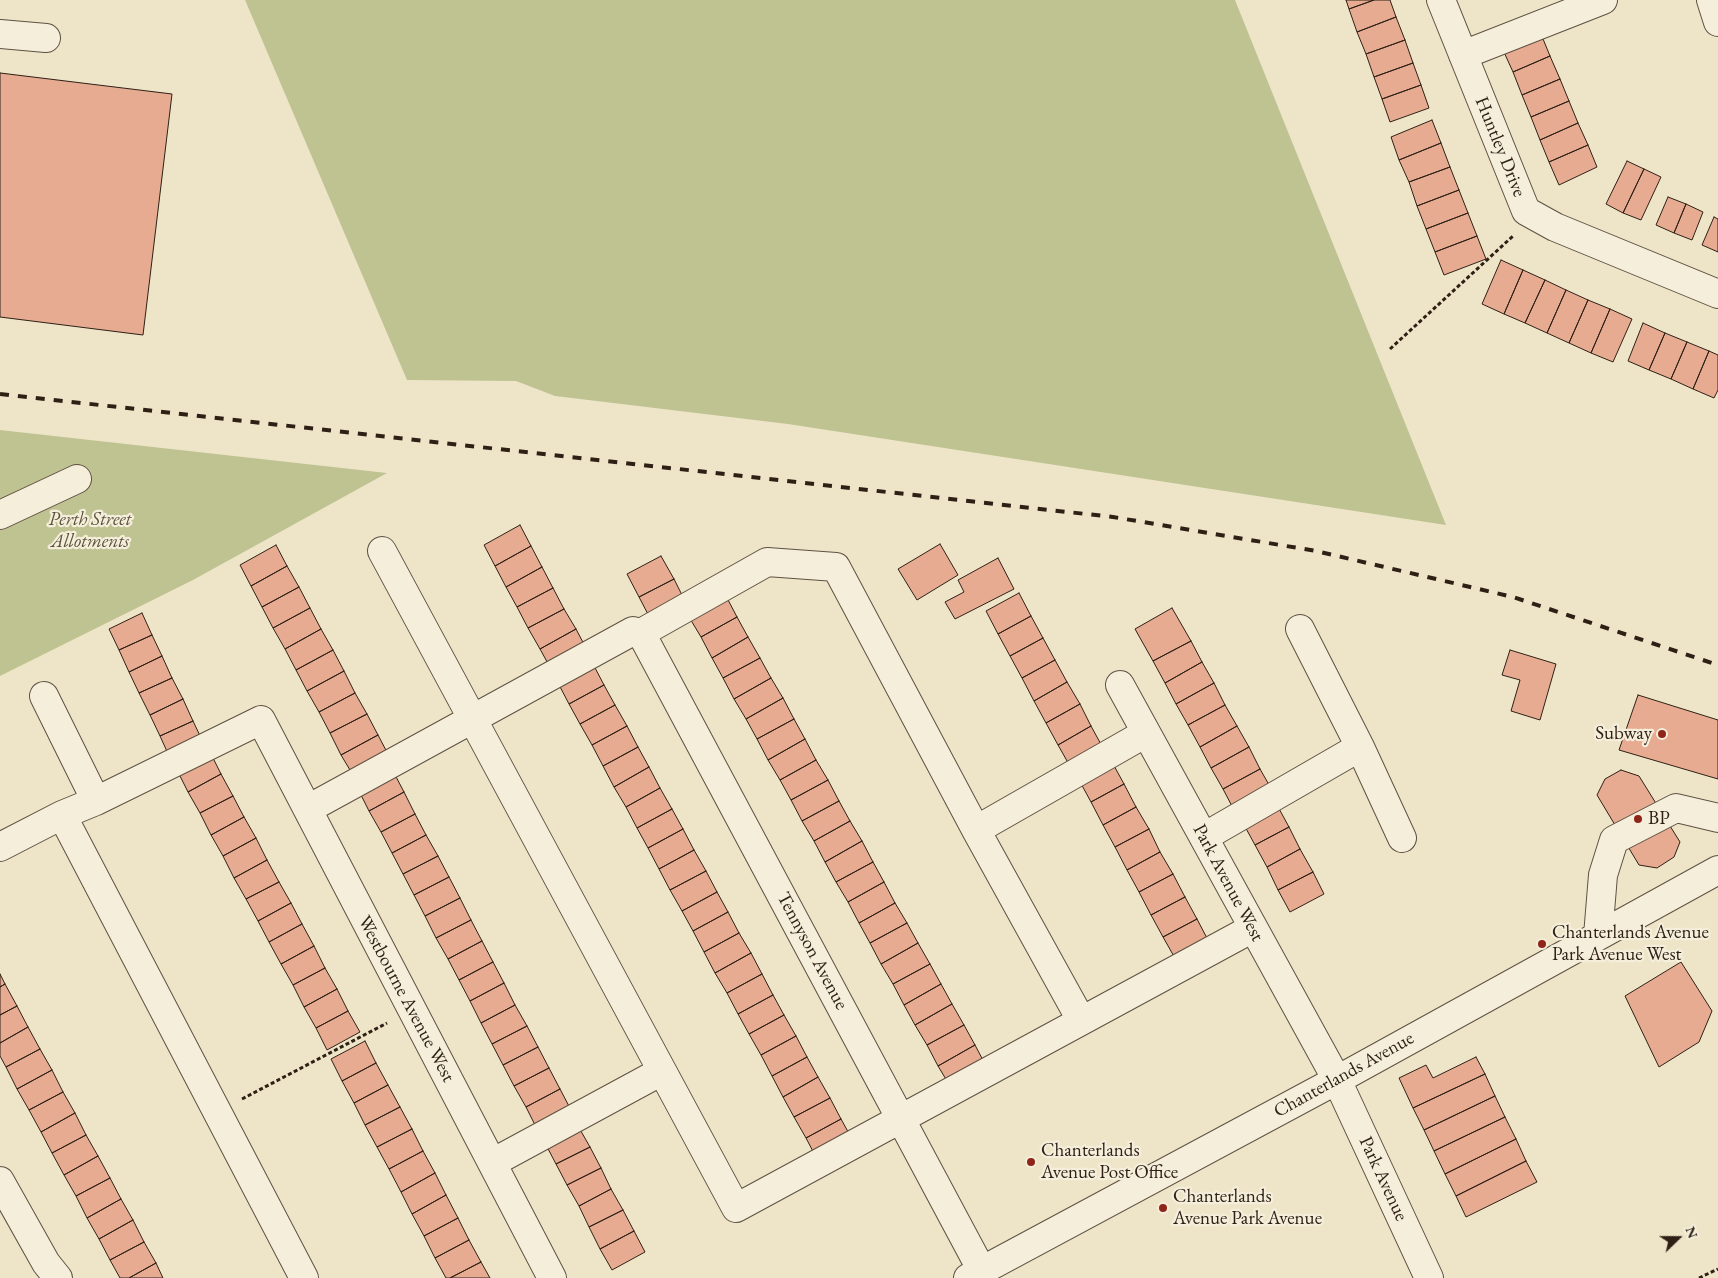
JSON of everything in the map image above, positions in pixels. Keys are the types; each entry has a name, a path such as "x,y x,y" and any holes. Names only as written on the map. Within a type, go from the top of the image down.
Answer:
{"street":[{"name":"Huntley Drive","path":"1441,0 1526,211 1555,227 1718,294"},
{"path":"1463,55 1603,0"},
{"path":"1711,0 1718,22"},
{"path":"0,34 46,38"},
{"path":"0,515 77,479"},
{"path":"382,551 471,720 736,1208 1253,928"},
{"path":"308,809 633,631 641,633 768,562 836,567 976,830 1081,1020"},
{"path":"1300,629 1360,747 1402,838"},
{"name":"Tennyson Avenue","path":"641,633 901,1118 975,1274"},
{"name":"Park Avenue West","path":"1120,686 1337,1080"},
{"path":"0,847 96,801 44,696"},
{"name":"Westbourne Avenue West","path":"96,801 261,720 552,1278"},
{"path":"976,830 1146,733"},
{"path":"1204,837 1360,747"},
{"path":"1598,936 1604,838 1676,808 1718,818"},
{"path":"62,816 304,1278"},
{"name":"Chanterlands Avenue","path":"975,1274 1337,1080 1718,870"},
{"path":"492,1163 662,1071"},
{"name":"Park Avenue","path":"1337,1080 1429,1278"},
{"path":"0,1181 46,1262 58,1278"}],"path":[{"path":"1390,349 1534,216"},
{"path":"218,1112 412,1010"},
{"path":"1699,1278 1718,1269"}],"green space":[{"path":"245,0 1235,0 1446,525 788,424 555,396 516,381 407,380"},
{"name":"Perth Street Allotments","path":"0,430 387,473 193,580 0,676"}],"building":[{"path":"1346,0 1374,0 1349,9"},
{"path":"1374,0 1390,0 1396,17 1357,32 1349,9"},
{"path":"1396,17 1405,40 1366,54 1357,32"},
{"path":"1541,34 1550,56 1513,72 1503,50"},
{"path":"1405,40 1413,63 1374,77 1366,54"},
{"path":"1550,56 1560,79 1522,95 1513,72"},
{"path":"1413,63 1421,85 1382,99 1374,77"},
{"path":"0,73 172,94 143,335 0,317"},
{"path":"1560,79 1569,101 1531,117 1522,95"},
{"path":"1421,85 1429,108 1390,122 1382,99"},
{"path":"1569,101 1578,123 1540,140 1531,117"},
{"path":"1432,120 1441,143 1399,160 1391,137"},
{"path":"1578,123 1588,145 1549,162 1540,140"},
{"path":"1441,143 1450,167 1409,182 1399,160"},
{"path":"1588,145 1597,167 1559,185 1549,162"},
{"path":"1627,161 1644,169 1623,213 1606,204"},
{"path":"1450,167 1459,190 1417,206 1409,182"},
{"path":"1644,169 1661,177 1641,220 1623,213"},
{"path":"1459,190 1468,213 1426,229 1417,206"},
{"path":"1668,197 1686,204 1674,233 1656,225"},
{"path":"1686,204 1703,212 1692,240 1674,233"},
{"path":"1468,213 1477,236 1435,252 1426,229"},
{"path":"1714,217 1718,219 1718,252 1702,245"},
{"path":"1477,236 1486,259 1444,275 1435,252"},
{"path":"1501,260 1523,270 1504,314 1482,304"},
{"path":"1523,270 1545,280 1525,323 1504,314"},
{"path":"1545,280 1566,290 1547,333 1525,323"},
{"path":"1566,290 1588,300 1569,343 1547,333"},
{"path":"1588,300 1610,309 1591,353 1569,343"},
{"path":"1610,309 1632,319 1613,362 1591,353"},
{"path":"1643,323 1665,333 1649,370 1628,361"},
{"path":"1665,333 1687,342 1671,379 1649,370"},
{"path":"1687,342 1709,351 1693,389 1671,379"},
{"path":"1709,351 1718,355 1718,390 1714,398 1693,389"},
{"path":"520,525 531,546 495,566 484,545"},
{"path":"940,544 958,575 917,600 898,569"},
{"path":"276,545 287,566 251,586 240,565"},
{"path":"531,546 542,567 506,587 495,566"},
{"path":"661,556 674,579 639,597 627,574"},
{"path":"998,558 1014,589 955,619 945,602 964,592 958,580"},
{"path":"287,566 299,587 262,607 251,586"},
{"path":"542,567 553,588 517,607 506,587"},
{"path":"674,579 686,603 651,620 639,597"},
{"path":"299,587 310,608 273,628 262,607"},
{"path":"553,588 564,609 528,628 517,607"},
{"path":"1019,593 1031,616 998,634 986,611"},
{"path":"726,596 737,617 701,637 689,617"},
{"path":"310,608 321,629 285,649 273,628"},
{"path":"1172,608 1191,641 1153,661 1135,629"},
{"path":"564,609 576,629 540,649 528,628"},
{"path":"142,613 152,635 119,650 109,629"},
{"path":"1031,616 1043,638 1010,656 998,634"},
{"path":"737,617 748,637 712,658 701,637"},
{"path":"321,629 333,650 296,670 285,649"},
{"path":"576,629 587,650 551,669 540,649"},
{"path":"152,635 162,656 129,672 119,650"},
{"path":"748,637 760,658 723,678 712,658"},
{"path":"1043,638 1055,660 1022,678 1010,656"},
{"path":"1191,641 1202,662 1165,683 1153,661"},
{"path":"333,650 344,671 307,691 296,670"},
{"path":"1510,650 1556,664 1540,720 1511,711 1520,680 1502,675"},
{"path":"162,656 172,678 139,693 129,672"},
{"path":"760,658 771,678 734,699 723,678"},
{"path":"1055,660 1067,682 1034,701 1022,678"},
{"path":"1202,662 1214,683 1176,704 1165,683"},
{"path":"593,664 604,685 569,704 558,683"},
{"path":"344,671 355,693 319,712 307,691"},
{"path":"172,678 183,699 150,715 139,693"},
{"path":"771,678 783,698 746,719 734,699"},
{"path":"1067,682 1080,704 1046,723 1034,701"},
{"path":"1214,683 1225,705 1188,725 1176,704"},
{"path":"604,685 615,705 580,724 569,704"},
{"path":"355,693 367,714 330,733 319,712"},
{"path":"1638,695 1718,720 1718,779 1619,750"},
{"path":"783,698 794,719 757,739 746,719"},
{"path":"183,699 193,721 160,736 150,715"},
{"path":"1080,704 1091,726 1058,745 1046,723"},
{"path":"615,705 627,726 592,745 580,724"},
{"path":"1225,705 1237,726 1200,747 1188,725"},
{"path":"367,714 378,735 341,755 330,733"},
{"path":"794,719 805,739 768,760 757,739"},
{"path":"193,721 203,742 170,758 160,736"},
{"path":"627,726 638,747 603,766 592,745"},
{"path":"1091,726 1103,748 1071,768 1058,745"},
{"path":"1237,726 1249,747 1211,768 1200,747"},
{"path":"378,735 389,756 353,775 341,755"},
{"path":"805,739 816,760 780,780 768,760"},
{"path":"638,747 649,767 614,787 603,766"},
{"path":"1249,747 1260,769 1223,789 1211,768"},
{"path":"210,752 221,774 188,792 177,770"},
{"path":"816,760 828,780 791,800 780,780"},
{"path":"1112,762 1124,784 1091,802 1079,780"},
{"path":"649,767 660,788 626,807 614,787"},
{"path":"1260,769 1272,790 1234,810 1223,789"},
{"name":"BP","path":"1621,770 1639,776 1680,842 1674,857 1657,868 1639,865 1597,795 1605,779"},
{"path":"393,771 404,792 369,811 358,789"},
{"path":"221,774 233,796 200,813 188,792"},
{"path":"828,780 839,801 802,821 791,800"},
{"path":"1124,784 1136,807 1103,825 1091,802"},
{"path":"660,788 672,809 637,828 626,807"},
{"path":"404,792 415,814 381,832 369,811"},
{"path":"233,796 244,817 211,835 200,813"},
{"path":"839,801 850,821 814,841 802,821"},
{"path":"1277,805 1289,827 1255,845 1243,823"},
{"path":"1136,807 1149,829 1115,847 1103,825"},
{"path":"672,809 683,829 648,848 637,828"},
{"path":"415,814 426,835 392,853 381,832"},
{"path":"244,817 256,838 223,856 211,835"},
{"path":"850,821 862,841 825,862 814,841"},
{"path":"1289,827 1300,849 1267,867 1255,845"},
{"path":"683,829 694,850 659,869 648,848"},
{"path":"1149,829 1160,852 1127,870 1115,847"},
{"path":"426,835 438,856 403,874 392,853"},
{"path":"256,838 267,860 234,878 223,856"},
{"path":"862,841 873,862 836,882 825,862"},
{"path":"1300,849 1313,872 1278,890 1267,867"},
{"path":"694,850 706,871 670,890 659,869"},
{"path":"1160,852 1173,874 1139,892 1127,870"},
{"path":"438,856 449,877 414,895 403,874"},
{"path":"267,860 279,882 246,899 234,878"},
{"path":"873,862 884,882 848,902 836,882"},
{"path":"706,871 717,892 682,911 670,890"},
{"path":"1313,872 1324,894 1290,912 1278,890"},
{"path":"1173,874 1185,897 1151,915 1139,892"},
{"path":"449,877 460,898 425,916 414,895"},
{"path":"279,882 291,903 258,921 246,899"},
{"path":"884,882 895,903 859,923 848,902"},
{"path":"717,892 728,912 693,931 682,911"},
{"path":"1185,897 1197,919 1163,937 1151,915"},
{"path":"460,898 471,920 436,938 425,916"},
{"path":"291,903 302,924 269,942 258,921"},
{"path":"895,903 907,923 870,943 859,923"},
{"path":"728,912 739,933 704,952 693,931"},
{"path":"1197,919 1209,942 1176,960 1163,937"},
{"path":"471,920 482,941 448,959 436,938"},
{"path":"907,923 918,943 881,964 870,943"},
{"path":"302,924 314,946 281,964 269,942"},
{"path":"739,933 751,953 715,973 704,952"},
{"path":"482,941 493,962 459,980 448,959"},
{"path":"918,943 930,964 893,984 881,964"},
{"path":"314,946 325,968 293,985 281,964"},
{"path":"751,953 762,974 727,993 715,973"},
{"path":"493,962 504,983 470,1001 459,980"},
{"path":"1681,962 1712,1011 1699,1042 1659,1067 1625,996"},
{"path":"930,964 941,984 904,1005 893,984"},
{"path":"325,968 337,989 304,1007 293,985"},
{"path":"0,974 5,984 0,987"},
{"path":"762,974 773,995 738,1014 727,993"},
{"path":"504,983 515,1005 481,1023 470,1001"},
{"path":"5,984 17,1006 0,1015 0,987"},
{"path":"941,984 952,1004 915,1025 904,1005"},
{"path":"337,989 348,1011 316,1028 304,1007"},
{"path":"773,995 784,1015 749,1034 738,1014"},
{"path":"952,1004 964,1025 927,1045 915,1025"},
{"path":"515,1005 527,1026 492,1044 481,1023"},
{"path":"17,1006 28,1027 0,1043 0,1015"},
{"path":"348,1011 360,1032 327,1050 316,1028"},
{"path":"784,1015 796,1036 761,1055 749,1034"},
{"path":"964,1025 975,1045 938,1066 927,1045"},
{"path":"527,1026 538,1047 503,1065 492,1044"},
{"path":"28,1027 40,1049 6,1067 0,1056 0,1043"},
{"path":"796,1036 807,1057 772,1076 761,1055"},
{"path":"365,1041 376,1063 342,1081 331,1059"},
{"path":"975,1045 986,1066 950,1086 938,1066"},
{"path":"538,1047 549,1068 514,1086 503,1065"},
{"path":"40,1049 52,1070 17,1089 6,1067"},
{"path":"807,1057 818,1077 783,1097 772,1076"},
{"path":"1476,1057 1485,1074 1413,1108 1399,1078 1426,1065 1433,1078"},
{"path":"376,1063 388,1085 354,1103 342,1081"},
{"path":"549,1068 560,1089 526,1107 514,1086"},
{"path":"52,1070 63,1092 29,1110 17,1089"},
{"path":"1485,1074 1495,1096 1424,1130 1413,1108"},
{"path":"818,1077 830,1098 794,1117 783,1097"},
{"path":"388,1085 400,1107 365,1125 354,1103"},
{"path":"560,1089 571,1110 537,1129 526,1107"},
{"path":"63,1092 75,1113 41,1132 29,1110"},
{"path":"1495,1096 1505,1117 1434,1151 1424,1130"},
{"path":"830,1098 841,1119 806,1138 794,1117"},
{"path":"400,1107 412,1129 377,1147 365,1125"},
{"path":"75,1113 86,1135 52,1153 41,1132"},
{"path":"1505,1117 1516,1139 1445,1174 1434,1151"},
{"path":"841,1119 852,1139 817,1159 806,1138"},
{"path":"578,1126 590,1147 556,1164 545,1143"},
{"path":"412,1129 423,1151 389,1169 377,1147"},
{"path":"86,1135 98,1156 64,1175 52,1153"},
{"path":"1516,1139 1526,1161 1456,1196 1445,1174"},
{"path":"590,1147 601,1168 567,1185 556,1164"},
{"path":"423,1151 435,1173 401,1192 389,1169"},
{"path":"98,1156 110,1178 76,1196 64,1175"},
{"path":"1526,1161 1537,1182 1466,1217 1456,1196"},
{"path":"601,1168 611,1189 579,1206 567,1185"},
{"path":"435,1173 446,1195 412,1214 401,1192"},
{"path":"110,1178 121,1199 87,1218 76,1196"},
{"path":"611,1189 623,1210 589,1227 579,1206"},
{"path":"446,1195 458,1218 424,1236 412,1214"},
{"path":"121,1199 133,1220 99,1239 87,1218"},
{"path":"623,1210 634,1231 600,1249 589,1227"},
{"path":"458,1218 469,1240 435,1258 424,1236"},
{"path":"133,1220 144,1242 110,1260 99,1239"},
{"path":"634,1231 645,1252 612,1270 600,1249"},
{"path":"469,1240 481,1262 450,1278 446,1278 435,1258"},
{"path":"144,1242 156,1263 129,1278 120,1278 110,1260"},
{"path":"481,1262 490,1278 450,1278"},
{"path":"156,1263 163,1278 129,1278"}],"railway":[{"path":"0,394 1113,517 1316,551 1513,597 1718,665"}],"place":[{"name":"Subway","path":"1662,734"},
{"name":"BP","path":"1638,819"},
{"name":"Chanterlands Avenue Park Avenue West","path":"1542,944"},
{"name":"Chanterlands Avenue Post Office","path":"1031,1162"},
{"name":"Chanterlands Avenue Park Avenue","path":"1163,1208"}]}
